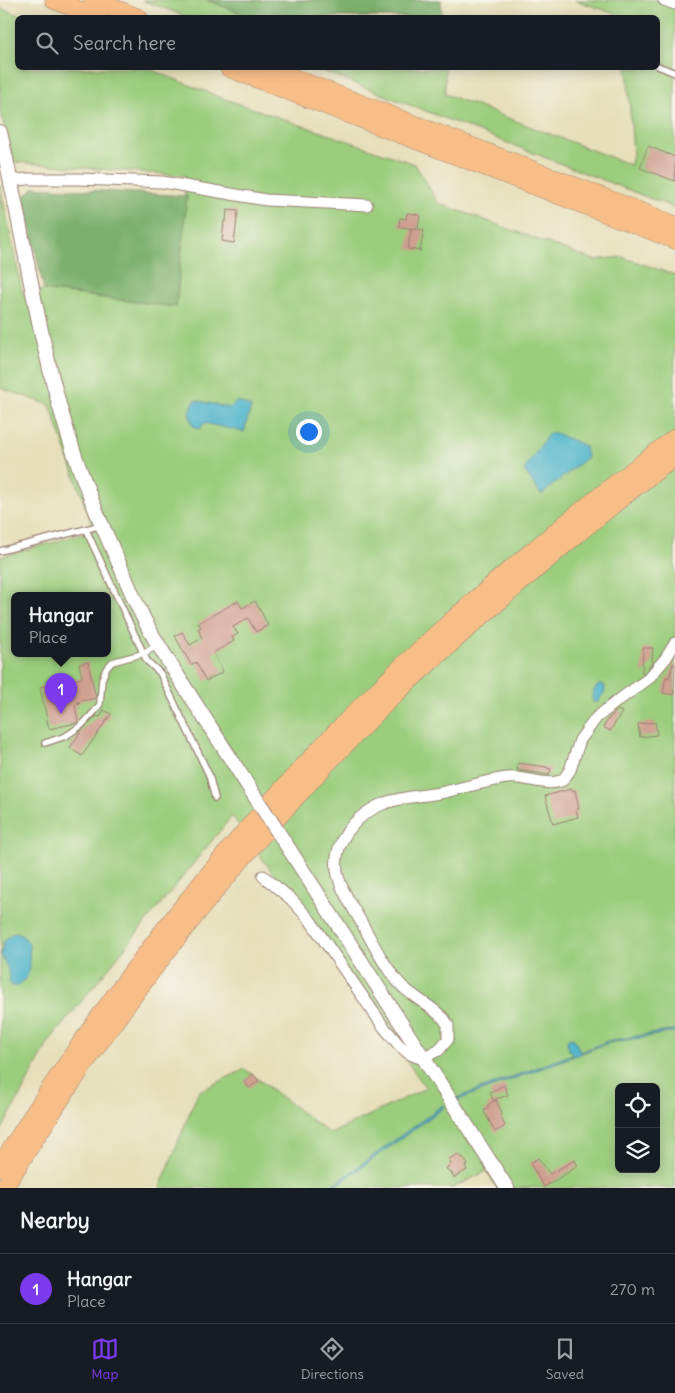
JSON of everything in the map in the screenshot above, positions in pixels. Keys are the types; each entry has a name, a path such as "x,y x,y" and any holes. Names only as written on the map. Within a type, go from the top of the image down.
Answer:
{"highway":[{"path":"54,0 92,15"},
{"path":"93,0 130,15"},
{"path":"234,70 675,240"},
{"path":"273,70 675,225"},
{"path":"0,1167 54,1082 130,976 192,896 283,790 360,709 445,627 545,540 675,438"},
{"path":"4,1188 67,1090 152,970 227,876 314,779 402,688 490,609 596,519 675,457"}],"street":[{"path":"664,0 675,4"},
{"path":"0,132 58,402 75,456 102,525 132,593 158,644 507,1188"},
{"path":"11,181 61,179 162,182 266,200 367,205"},
{"path":"263,876 291,899 310,920 383,1026 399,1045 416,1057 423,1057 439,1050 448,1039 448,1025 440,1014 407,991 391,974 342,889 336,868 338,849 346,832 364,815 384,804 397,800 436,794 507,778 524,778 552,783 563,780 570,770 580,740 596,718 670,660 675,643"}],"lane":[{"path":"660,67 675,73"},
{"path":"0,551 102,525"},
{"path":"86,530 136,639 145,653 147,661 160,673 209,775 215,798"},
{"path":"45,742 66,736 82,725 95,711 100,704 102,679 106,669 112,662 145,653 158,644"}],"green space":[{"path":"142,0 206,0 247,15 182,15"},
{"path":"206,0 441,0 442,15 247,15"},
{"path":"575,0 675,0 675,208 320,70 445,70 445,94 631,165 633,153 627,70 660,70 660,15 618,15"},
{"path":"0,8 19,15 15,15 15,70 152,70 222,98 415,164 438,203 594,260 622,257 675,275 675,1188 497,1188 487,1171 453,1188 160,1188 198,1092 245,1069 330,1134 426,1088 232,816 50,1040 0,1133 0,557 94,531 50,405 0,388 0,185 23,295 44,290 176,307 186,176 15,162 0,111"},
{"path":"34,187 187,196 176,307 44,290 24,197"}],"water":[{"path":"195,400 230,408 237,401 251,407 244,432 204,423 200,429 193,426 189,413"},
{"path":"549,433 555,433 581,444 585,447 587,457 541,495 524,470"},
{"path":"601,684 605,686 605,691 598,702 593,702 593,692"},
{"path":"17,932 29,943 30,969 26,978 18,986 12,986 9,982 8,970 1,954 4,941"},
{"path":"675,1030 675,1032 608,1043 455,1101 454,1099 573,1054 569,1050 567,1041 569,1038 574,1039 580,1052 608,1041"},
{"path":"443,1105 445,1106 443,1108 333,1188 329,1188"}],"building":[{"path":"648,146 675,157 675,181 640,168"},
{"path":"227,210 238,211 234,243 222,241"},
{"path":"407,213 420,215 418,229 424,230 420,251 408,249 411,229 417,229 399,227 400,218 406,219"},
{"path":"238,601 242,608 255,601 268,625 256,632 248,618 233,627 238,634 232,637 234,641 213,653 223,672 206,681 196,662 191,665 175,636 182,632 190,645 202,638 198,629 201,627 198,623"},
{"path":"643,648 653,648 652,663 642,673"},
{"path":"88,662 96,698 77,702 80,704 75,705 78,722 49,729 40,687 82,678 79,664"},
{"path":"673,664 675,664 674,695 663,693 666,677 669,678"},
{"path":"104,710 111,714 82,756 70,748 81,731 97,716 100,717"},
{"path":"618,710 622,712 610,731 603,727 610,717"},
{"path":"655,722 657,735 640,737 638,724"},
{"path":"518,763 551,769 549,775 517,770"},
{"path":"571,789 572,791 575,790 579,809 576,809 578,817 553,824 545,796"},
{"path":"253,1074 259,1081 249,1088 244,1081"},
{"path":"504,1085 508,1095 493,1100 490,1092"},
{"path":"496,1100 505,1126 495,1132 484,1111 489,1108 487,1105"},
{"path":"458,1154 461,1158 463,1157 468,1165 465,1166 467,1170 454,1178 451,1172 446,1169 451,1163 449,1159"},
{"path":"538,1158 550,1174 575,1160 578,1166 544,1187 530,1163"}],"place":[{"name":"Hangar","path":"61,714"}]}
